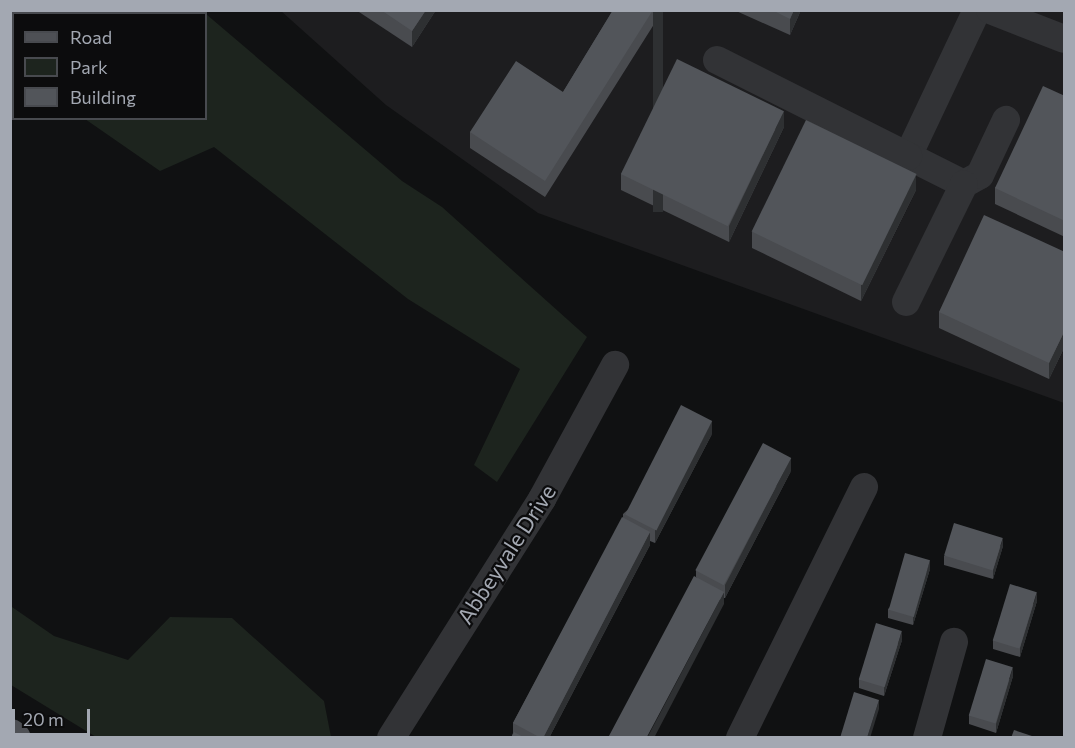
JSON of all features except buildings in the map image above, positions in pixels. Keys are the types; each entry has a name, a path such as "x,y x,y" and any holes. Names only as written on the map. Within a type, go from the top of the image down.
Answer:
{"street":[{"path":"908,156 977,10"},
{"path":"990,10 1065,39"},
{"path":"717,60 964,184"},
{"path":"906,302 964,184 980,175 1006,120"},
{"name":"Abbeyvale Drive","path":"391,738 542,500 615,365"},
{"path":"740,738 864,487"},
{"path":"927,738 954,642"}],"shaded area":[{"path":"281,11 1064,11 1064,403 538,213 386,105"}],"green space":[{"path":"201,10 204,12 46,11"},
{"path":"207,15 402,181 442,207 587,337 497,482 474,465 520,369 408,299 214,147 160,171 86,120 207,120"},
{"path":"12,607 54,636 128,660 170,617 232,618 324,701 331,737 96,737 11,685"}]}
